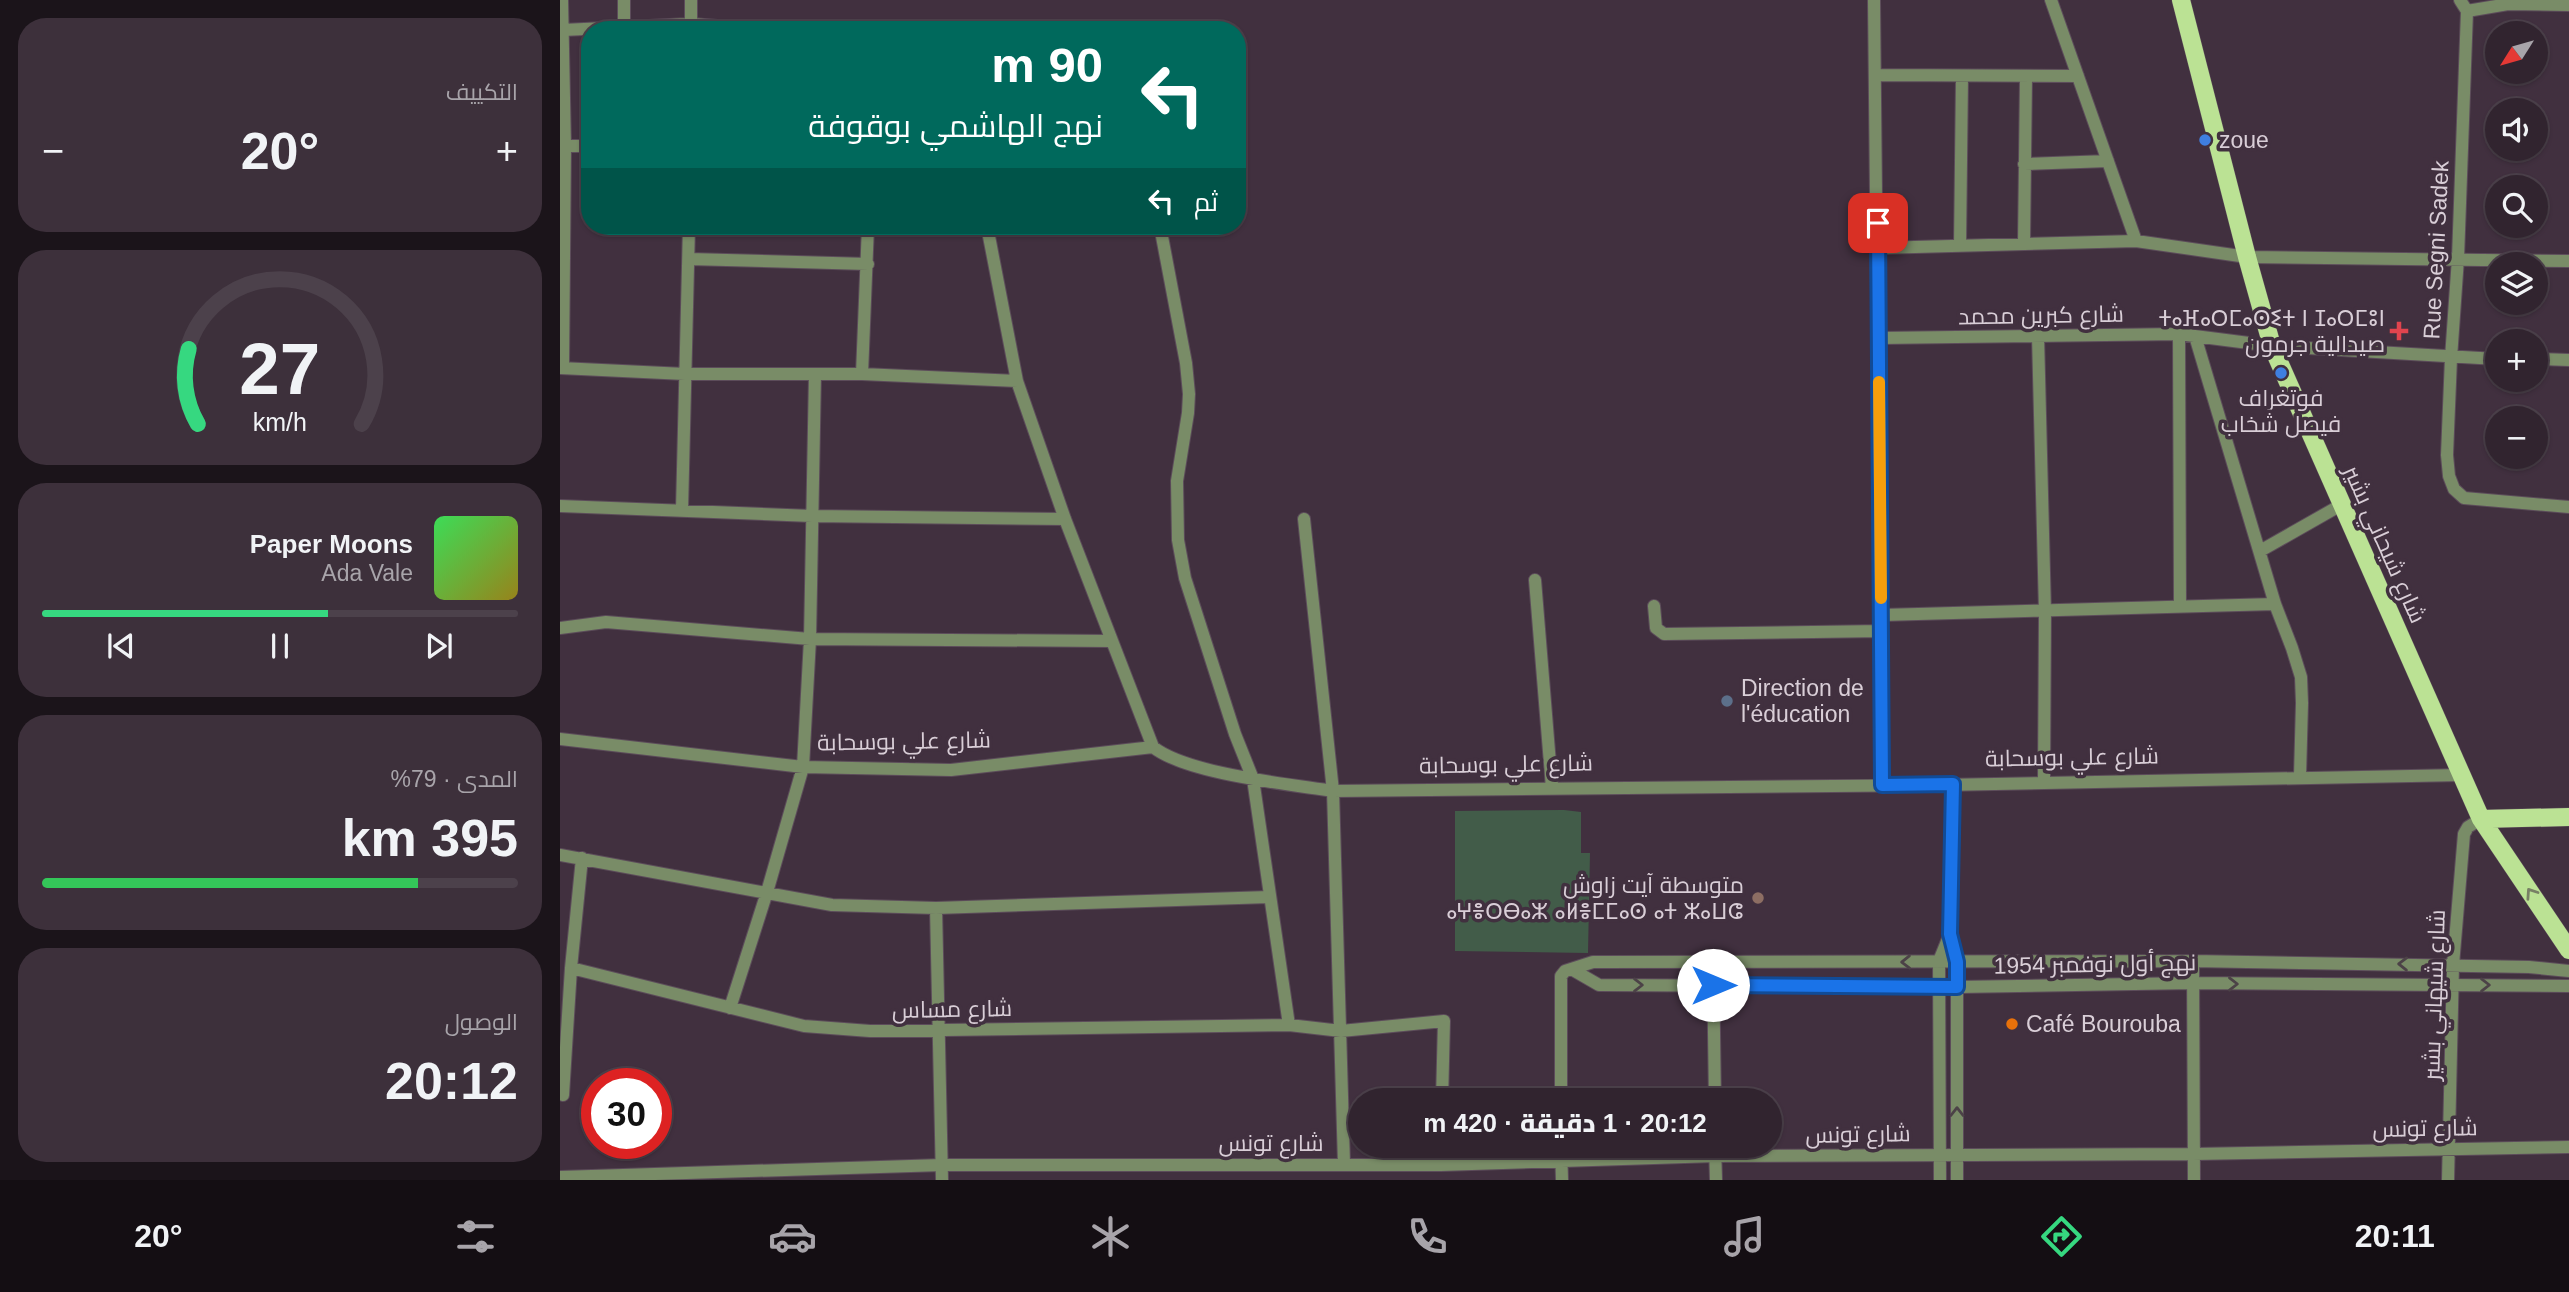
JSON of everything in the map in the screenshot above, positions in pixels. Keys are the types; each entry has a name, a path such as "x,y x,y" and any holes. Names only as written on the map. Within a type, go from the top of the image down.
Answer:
{"main road":[{"name":"شارع شيحاني بشير","path":"2181,0 2246,257 2272,346 2481,819 2569,950"},
{"path":"2481,819 2569,817"}],"street":[{"path":"562,0 565,146 561,368 685,374 862,374 1017,381"},
{"path":"624,0 624,21"},
{"path":"691,0 691,21"},
{"path":"1874,0 1882,785"},
{"path":"2051,0 2136,241"},
{"path":"2464,5 2511,2 2569,5"},
{"name":"Rue Segni Sadek","path":"2464,5 2458,258 2446,455 2449,476 2454,489 2464,498 2569,507"},
{"path":"563,30 581,29"},
{"path":"1875,75 2078,76"},
{"path":"1960,246 1962,76"},
{"path":"2024,244 2026,76"},
{"path":"565,146 581,146"},
{"path":"2024,164 2108,161"},
{"path":"682,510 689,235"},
{"path":"862,374 868,235"},
{"path":"989,235 1017,381 1065,519 1153,747"},
{"path":"1162,235 1186,363 1189,394 1177,481 1178,540 1189,591 1235,734 1253,779 1289,1025"},
{"path":"1878,248 2136,241 2246,257 2569,261"},
{"path":"689,259 868,264"},
{"path":"2179,334 2180,607"},
{"name":"شارع كبرين محمد","path":"1879,338 2179,334 2272,346 2485,359"},
{"path":"2038,336 2045,612 2044,782"},
{"path":"2195,336 2275,604 2301,677 2300,776"},
{"path":"2548,359 2569,360"},
{"path":"730,1008 803,766 810,639 815,374"},
{"path":"2260,551 2341,505"},
{"path":"560,506 812,516 1065,519"},
{"path":"1304,519 1334,791 1344,1164"},
{"path":"1535,580 1552,788"},
{"path":"1882,615 2275,604"},
{"path":"1654,606 1656,628 1664,634 1882,631"},
{"path":"560,628 606,622 810,639 1112,640"},
{"name":"شارع علي بوسحابة","path":"560,739 803,766 951,769 1153,747 1177,760 1253,779 1334,791 1953,784 2300,776 2399,778 2461,775"},
{"path":"1953,784 1950,934 1957,962 1957,1180"},
{"name":"شارع شيهاني بشير","path":"2448,1180 2452,985 2464,834 2468,827 2481,819"},
{"path":"560,855 832,905 936,908 1269,897"},
{"path":"564,1095 571,968 582,858"},
{"path":"936,908 942,1180"},
{"path":"1940,1180 1939,961 1950,934"},
{"path":"2193,961 2194,1180"},
{"name":"نهج أول نوفمبر 1954","path":"1573,970 1593,962 1713,964 2193,961 2453,965 2569,971"},
{"path":"2145,984 2146,962"},
{"path":"1713,964 1715,1088"},
{"name":"شارع مساس","path":"571,968 804,1026 870,1031 1289,1025 1341,1031 1444,1021 1442,1088"},
{"path":"1561,1088 1561,976 1565,971 1573,970"},
{"name":"نهج أول نوفمبر 1954","path":"1573,970 1600,985 1957,987 2193,983 2569,986"},
{"name":"شارع تونس","path":"1782,1152 2194,1154 2569,1147"},
{"path":"1429,1180 1438,1158"},
{"path":"1561,1158 1562,1180"},
{"name":"شارع تونس","path":"560,1177 942,1165 1436,1165 1561,1163 1625,1158"},
{"path":"1715,1158 1716,1180"}],"green space":[{"path":"1455,811 1581,812 1581,853 1590,853 1588,953 1455,951"}],"slow traffic":[{"path":"1879,382 1881,598"}],"place":[{"name":"zoue","path":"2205,140"},
{"name":"ⵜⴰⴼⴰⵔⵎⴰⵙⵉⵜ ⵏ ⵊⴰⵔⵎⵓⵏ صيدالية جرمون","path":"2399,331"},
{"name":"فوتغراف فيصل شخاب","path":"2281,373"},
{"name":"Direction de l'éducation","path":"1727,701"},
{"name":"متوسطة آيت زاوش ⴰⵖⴻⵔⴱⴰⵣ ⴰⵍⴻⵎⵎⴰⵙ ⴰⵜ ⵣⴰⵡⵛ","path":"1758,898"},
{"name":"Café Bourouba","path":"2012,1024"}],"route":[{"path":"1713,985 1957,987 1957,962 1950,934 1953,784 1882,785 1878,223"}]}
